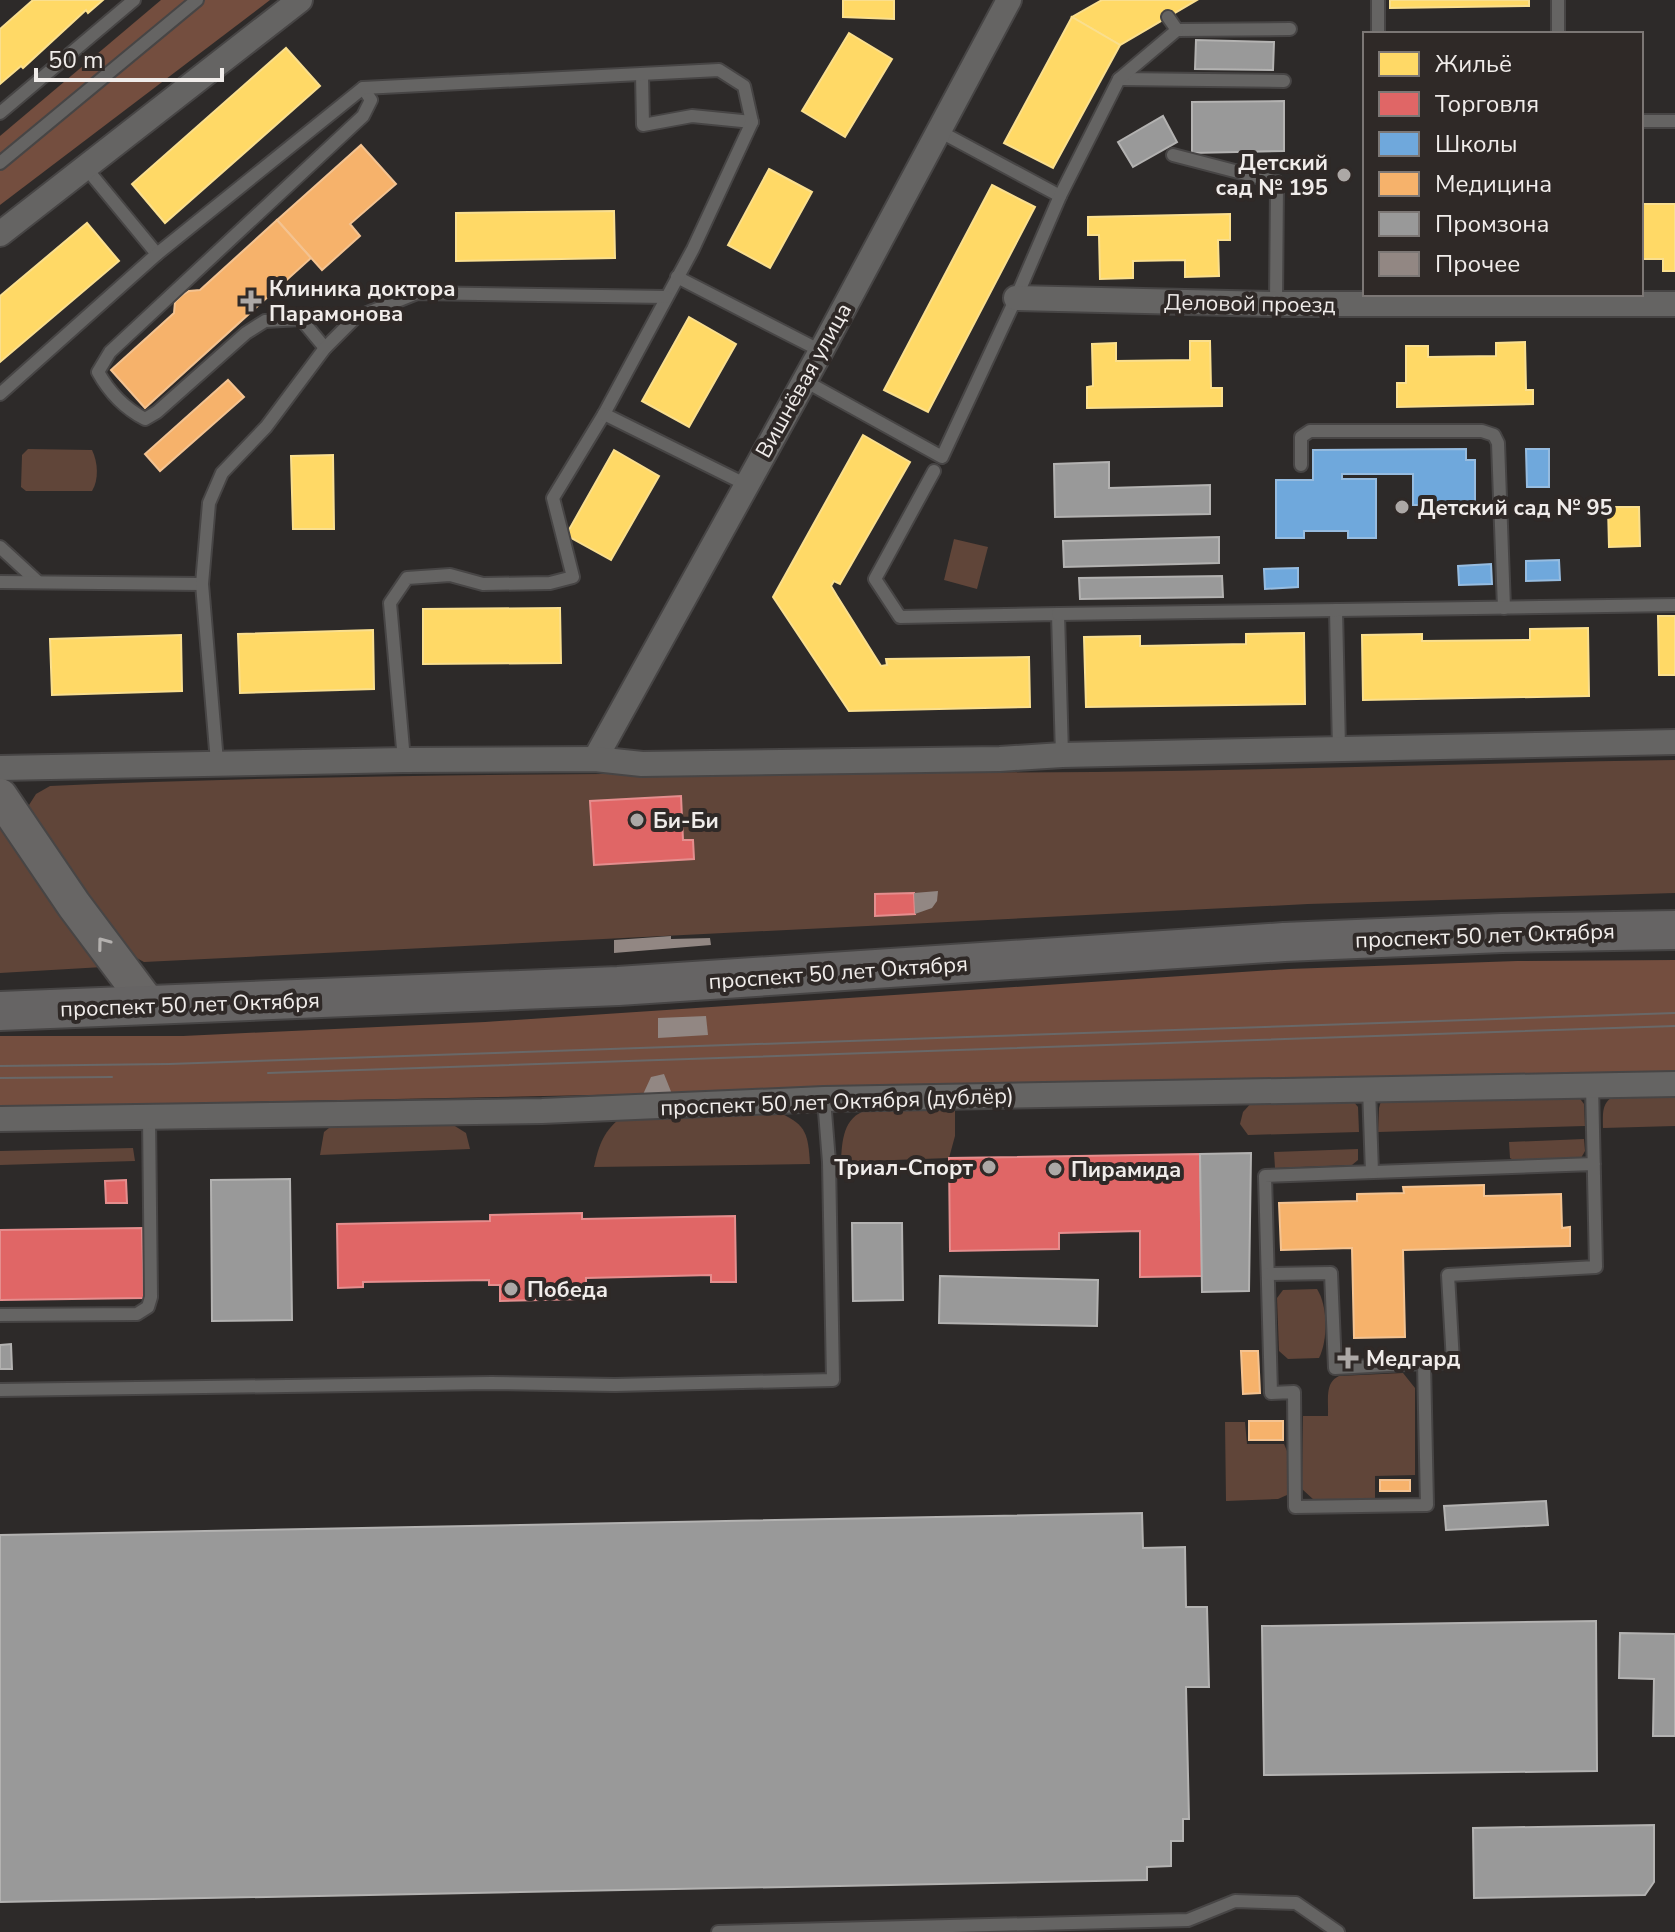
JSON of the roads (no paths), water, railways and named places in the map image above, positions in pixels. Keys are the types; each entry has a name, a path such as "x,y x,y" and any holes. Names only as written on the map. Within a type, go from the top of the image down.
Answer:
{"main road":[{"path":"0,796 74,905 149,1005"},
{"name":"проспект 50 лет Октября","path":"0,1011 618,986 1284,942 1675,930"}],"street":[{"path":"0,234 300,0"},
{"name":"Вишнёвая улица","path":"595,759 745,484 805,381 1009,0"},
{"name":"Деловой проезд","path":"1016,298 1276,304 1564,299 1675,304"},
{"path":"0,768 404,760 595,759 642,764 1000,759 1062,755 1675,742"},
{"name":"проспект 50 лет Октября (дублёр)","path":"0,1119 542,1111 824,1099 1675,1084"}],"lane":[{"path":"0,113 134,0"},
{"path":"0,163 197,0"},
{"path":"1378,0 1378,32"},
{"path":"1558,0 1558,32"},
{"path":"1168,17 1177,30"},
{"path":"805,381 942,457 1060,196 1119,79 1177,30 1290,29"},
{"path":"0,394 157,254 363,88 719,70 744,86 752,122 693,249 604,414 553,498 573,577 550,583 483,584 450,575 407,578 390,603 404,760"},
{"path":"642,74 643,125 692,116 752,122"},
{"path":"1119,79 1284,81"},
{"path":"325,348 301,319 265,321 246,333 157,412 145,419 128,410 98,372 110,352 363,116 371,100 363,88"},
{"path":"1643,121 1675,121"},
{"path":"939,131 1060,196"},
{"path":"1173,155 1277,182 1276,304"},
{"path":"86,168 157,254"},
{"path":"677,277 821,351"},
{"path":"217,762 202,584 209,503 222,473 266,427 325,348 355,318 417,293 666,297"},
{"path":"604,414 745,484"},
{"path":"1301,465 1301,437 1310,431 1482,431 1494,435 1498,443 1504,608"},
{"path":"934,471 875,579 900,617 1675,605"},
{"path":"0,547 38,582"},
{"path":"0,582 202,584"},
{"path":"1336,610 1339,749"},
{"path":"1058,614 1062,755"},
{"path":"1268,1274 1331,1273 1335,1368 1453,1362 1448,1275 1596,1267 1592,1085"},
{"path":"1369,1089 1372,1172"},
{"path":"0,1390 833,1380 829,1162 824,1099"},
{"path":"0,1315 137,1314 148,1307 151,1297 149,1117"},
{"path":"1424,1363 1427,1505 1295,1507 1294,1392 1271,1393 1265,1176 1594,1164"},
{"path":"718,1932 1039,1928 1188,1920 1235,1901 1296,1903 1338,1932"}],"tram line":[{"path":"0,1066 169,1064 1675,1013"},
{"path":"268,1073 1675,1026"},
{"path":"0,1078 112,1077"}],"place":[{"name":"Детский сад № 195","path":"1344,175"},
{"name":"Клиника доктора Парамонова","path":"251,301"},
{"name":"Детский сад № 95","path":"1402,507"},
{"name":"Би-Би","path":"637,820"},
{"name":"Триал-Спорт","path":"989,1167"},
{"name":"Пирамида","path":"1055,1169"},
{"name":"Победа","path":"511,1289"},
{"name":"Медгард","path":"1348,1358"}]}
